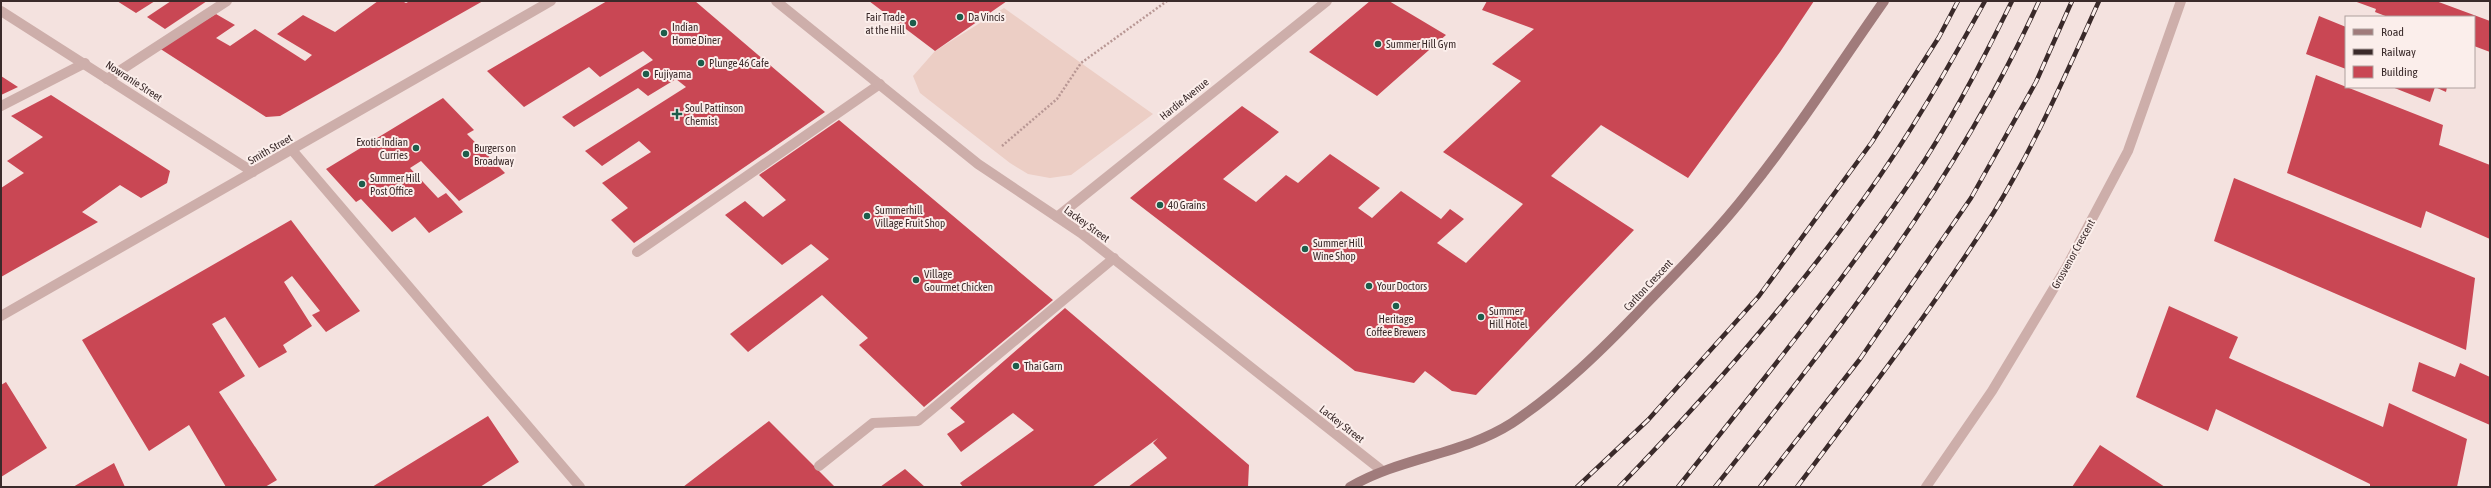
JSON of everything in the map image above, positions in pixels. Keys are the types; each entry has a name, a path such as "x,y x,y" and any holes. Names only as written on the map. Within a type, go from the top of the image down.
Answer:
{"main road":[{"name":"Carlton Crescent","path":"1350,487 1380,469 1487,438 1530,410 1585,364 1658,291 1745,195 1884,1"}],"street":[{"path":"107,79 227,1"},
{"name":"Smith Street","path":"1,316 551,1"},
{"name":"Lackey Street","path":"776,1 978,164 1057,217 1114,258 1380,469"},
{"name":"Hardie Avenue","path":"1057,217 1327,1"},
{"name":"Grosvenor Crescent","path":"1926,487 1992,391 2066,268 2128,151 2181,1"},
{"name":"Nowranie Street","path":"1,11 253,172"},
{"path":"1,106 85,64"},
{"path":"637,252 880,84"},
{"path":"292,150 580,487"},
{"path":"819,466 873,423 918,422 1114,258"}],"path":[{"path":"1000,147 1057,99 1081,63 1167,1"}],"shaded area":[{"path":"1004,8 1153,114 1071,175 1050,178 1028,174 1010,163 920,93 913,76 935,51"}],"building":[{"path":"117,1 155,1 136,13"},
{"path":"171,1 207,1 165,29 147,17"},
{"path":"378,1 402,1 406,3 410,1 483,1 280,116 266,117 159,48 216,14 235,25 216,38 230,46 255,29 305,61 312,55 277,34 303,15 335,32"},
{"path":"607,1 695,1 825,112 634,243 611,220 628,208 602,183 651,152 639,141 602,166 585,151 686,87 676,79 648,96 638,88 574,127 562,117 653,60 643,51 600,77 589,67 524,107 487,71"},
{"path":"869,1 1007,1 935,51"},
{"name":"Summer Hill Gym","path":"1370,1 1389,1 1446,35 1377,96 1309,52"},
{"path":"1487,1 1814,1 1780,52 1688,178 1601,125 1551,176 1634,230 1476,395 1452,391 1425,371 1414,383 1355,371 1130,198 1242,106 1279,132 1223,179 1256,202 1286,175 1298,183 1330,154 1380,188 1358,208 1372,218 1401,191 1441,219 1450,209 1464,219 1437,243 1466,263 1523,204 1443,152 1521,81 1492,64 1534,29 1482,10"},
{"path":"2354,1 2436,1 2490,21 2490,52 2475,46 2475,16 2385,16 2375,12 2376,9"},
{"path":"2319,16 2345,27 2345,69 2306,54"},
{"path":"2316,75 2345,86 2345,88 2349,88 2443,125 2439,145 2490,165 2490,239 2426,211 2421,228 2287,173"},
{"path":"1,76 18,87 1,95"},
{"path":"2395,88 2435,88 2430,102"},
{"path":"2437,88 2447,88 2446,92"},
{"path":"51,95 170,171 167,183 141,198 120,185 82,212 98,222 1,277 1,188 24,173 7,161 43,137 11,116"},
{"path":"443,98 474,130 467,134 505,173 459,201 421,161 410,168 438,198 446,193 463,212 429,233 415,217 392,232 361,199 356,202 326,169"},
{"path":"839,120 1053,300 924,407 859,345 868,338 822,295 748,352 730,334 829,259 811,244 782,265 725,215 745,201 763,217 786,200 759,175"},
{"path":"2234,178 2475,278 2466,350 2214,241"},
{"path":"291,220 360,311 326,332 312,315 320,311 292,276 284,282 312,326 283,345 287,352 259,368 225,317 212,324 245,376 219,392 277,480 265,487 226,487 189,425 149,451 82,340"},
{"path":"2169,306 2238,337 2229,358 2383,427 2389,403 2467,439 2457,487 2370,487 2370,484 2216,409 2208,431 2136,397"},
{"path":"1065,308 1249,465 1248,487 1128,487 1167,458 1153,443 1158,438 1092,487 963,487 960,483 1034,430 1013,413 961,452 947,434 965,422 950,408"},
{"path":"2419,362 2455,377 2460,363 2490,377 2490,425 2412,391"},
{"path":"6,382 47,448 1,477 1,385"},
{"path":"488,416 519,462 480,487 372,487"},
{"path":"769,421 835,487 683,487"},
{"path":"2100,445 2165,487 2072,487"},
{"path":"114,463 125,487 73,487"},
{"path":"905,469 925,487 880,487"}],"railway":[{"path":"1577,487 1648,420 1759,296 1872,142 1939,37 1958,1"},
{"path":"1619,487 1716,383 1778,310 1837,236 1898,150 1943,76 1985,1"},
{"path":"1678,487 1859,255 1915,175 1942,133 1966,90 2012,1"},
{"path":"1715,487 1849,313 1892,254 1933,193 1971,131 2007,67 2039,1"},
{"path":"1760,487 1860,359 1971,198 2036,82 2072,1"},
{"path":"1797,487 1923,317 1994,212 2037,135 2099,1"}],"place":[{"name":"Da Vincis","path":"960,17"},
{"name":"Fair Trade at the Hill","path":"913,23"},
{"name":"Indian Home Diner","path":"664,33"},
{"name":"Summer Hill Gym","path":"1378,44"},
{"name":"Plunge 46 Cafe","path":"701,63"},
{"name":"Fujiyama","path":"646,74"},
{"name":"Soul Pattinson Chemist","path":"677,114"},
{"name":"Exotic Indian Curries","path":"416,148"},
{"name":"Burgers on Broadway","path":"466,154"},
{"name":"Summer Hill Post Office","path":"362,184"},
{"name":"40 Grains","path":"1160,205"},
{"name":"Summerhill Village Fruit Shop","path":"867,216"},
{"name":"Summer Hill Wine Shop","path":"1305,249"},
{"name":"Village Gourmet Chicken","path":"916,280"},
{"name":"Your Doctors","path":"1369,286"},
{"name":"Heritage Coffee Brewers","path":"1396,306"},
{"name":"Summer Hill Hotel","path":"1481,317"},
{"name":"Thai Garn","path":"1016,366"}]}
